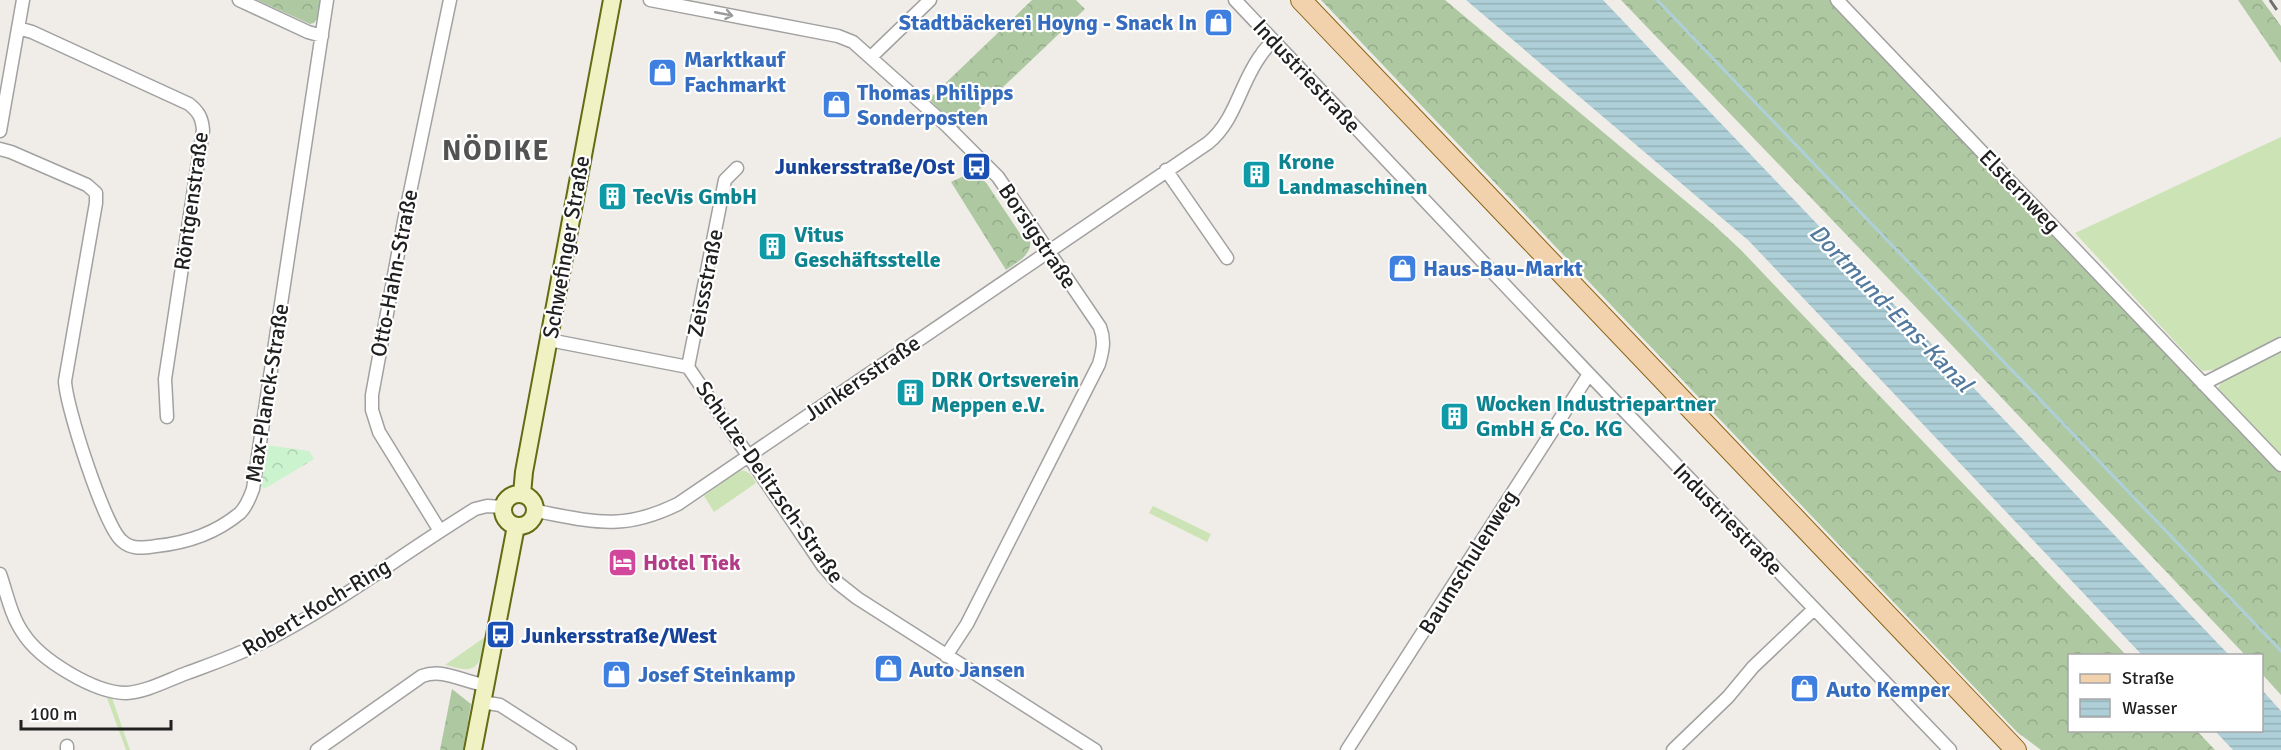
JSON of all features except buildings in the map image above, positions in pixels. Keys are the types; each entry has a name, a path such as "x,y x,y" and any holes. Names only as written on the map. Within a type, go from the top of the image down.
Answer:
{"main road":[{"path":"1301,0 2016,750"}],"street":[{"path":"0,131 22,0"},
{"path":"239,0 308,32 322,36"},
{"name":"Max-Planck-Straße","path":"0,149 87,185 96,193 66,368 65,394 68,408 110,524 123,542 138,548 188,542 241,512 248,503 253,489 327,0"},
{"name":"Otto-Hahn-Straße","path":"440,531 379,432 372,410 372,395 404,221 450,0"},
{"name":"Schwefinger Straße","path":"522,494 612,0"},
{"name":"Borsigstraße","path":"650,0 838,36 853,42 998,177 1100,327 1104,350 1099,364 968,624 946,656"},
{"path":"871,57 930,0"},
{"name":"Industriestraße","path":"1235,0 1589,374 1950,750"},
{"name":"Elsternweg","path":"1837,0 2281,465"},
{"name":"Röntgenstraße","path":"18,28 32,32 189,104 197,110 202,120 203,130 165,379 167,417"},
{"name":"Junkersstraße","path":"536,511 582,520 619,522 649,517 678,504 1050,252 1219,134 1261,55 1274,41"},
{"name":"Zeissstraße","path":"688,367 725,180 737,168"},
{"path":"1166,170 1227,258"},
{"name":"Schulze-Delitzsch-Straße","path":"549,340 688,367 824,566 838,583 946,656 1095,750"},
{"path":"2203,384 2281,344"},
{"name":"Baumschulenweg","path":"1347,750 1589,374"},
{"path":"522,494 533,500 536,511 532,521 527,525 512,525 504,517 503,507 512,495 522,494"},
{"name":"Robert-Koch-Ring","path":"0,574 15,620 24,636 44,655 86,683 109,692 128,693 240,653 268,640 475,509 487,506 503,507"},
{"path":"473,750 516,526"},
{"path":"1673,750 1728,698 1753,667 1814,609"},
{"path":"317,750 422,676 439,672 483,694 570,750"}],"green space":[{"path":"257,0 320,0 318,18 310,24"},
{"path":"1032,0 1076,0 1085,9 959,129 929,99"},
{"path":"1321,0 1445,0 1741,250 2125,654 2068,654 2068,732 2198,732 2215,750 2041,750 2017,732"},
{"path":"1621,0 1833,0 2281,473 2281,695 2263,675 2263,654 2244,654"},
{"path":"2238,0 2262,0 2281,26 2281,63"},
{"path":"2281,137 2281,336 2219,369 2202,371 2075,233"},
{"path":"975,171 987,184 1021,235 1030,239 1027,254 1006,270 951,182"},
{"path":"2281,351 2281,455 2218,392 2218,388 2223,380"},
{"path":"267,445 309,451 314,459 266,488 261,487"},
{"path":"740,470 750,474 756,483 714,512 704,496"},
{"path":"1153,506 1211,534 1207,542 1149,513"},
{"path":"485,637 480,658 475,667 459,669 445,665"},
{"path":"452,689 471,704 463,750 440,750"},
{"path":"107,698 112,698 130,750 126,750"}],"water":[{"name":"Dortmund-Ems-Kanal","path":"1466,0 1603,0 2228,654 2141,654 1749,241"},
{"path":"2263,691 2281,711 2281,750 2233,750 2216,732 2263,732"}],"waterway":[{"path":"1657,0 2281,651"}],"railway":[{"path":"2270,0 2281,16"}],"place":[{"name":"Stadtbäckerei Hoyng - Snack In","path":"1218,22"},
{"name":"Marktkauf Fachmarkt","path":"663,72"},
{"name":"Thomas Philipps Sonderposten","path":"836,105"},
{"name":"Junkersstraße/Ost","path":"976,166"},
{"name":"Krone Landmaschinen","path":"1257,174"},
{"name":"TecVis GmbH","path":"612,196"},
{"name":"Vitus Geschäftsstelle","path":"773,247"},
{"name":"Haus-Bau-Markt","path":"1402,268"},
{"name":"DRK Ortsverein Meppen e.V.","path":"910,392"},
{"name":"Wocken Industriepartner GmbH & Co. KG","path":"1455,416"},
{"name":"Hotel Tiek","path":"622,562"},
{"name":"Junkersstraße/West","path":"500,635"},
{"name":"Auto Jansen","path":"888,669"},
{"name":"Josef Steinkamp","path":"617,674"},
{"name":"Auto Kemper","path":"1805,689"}],"district":[{"name":"NÖDIKE","path":"496,151"}]}
